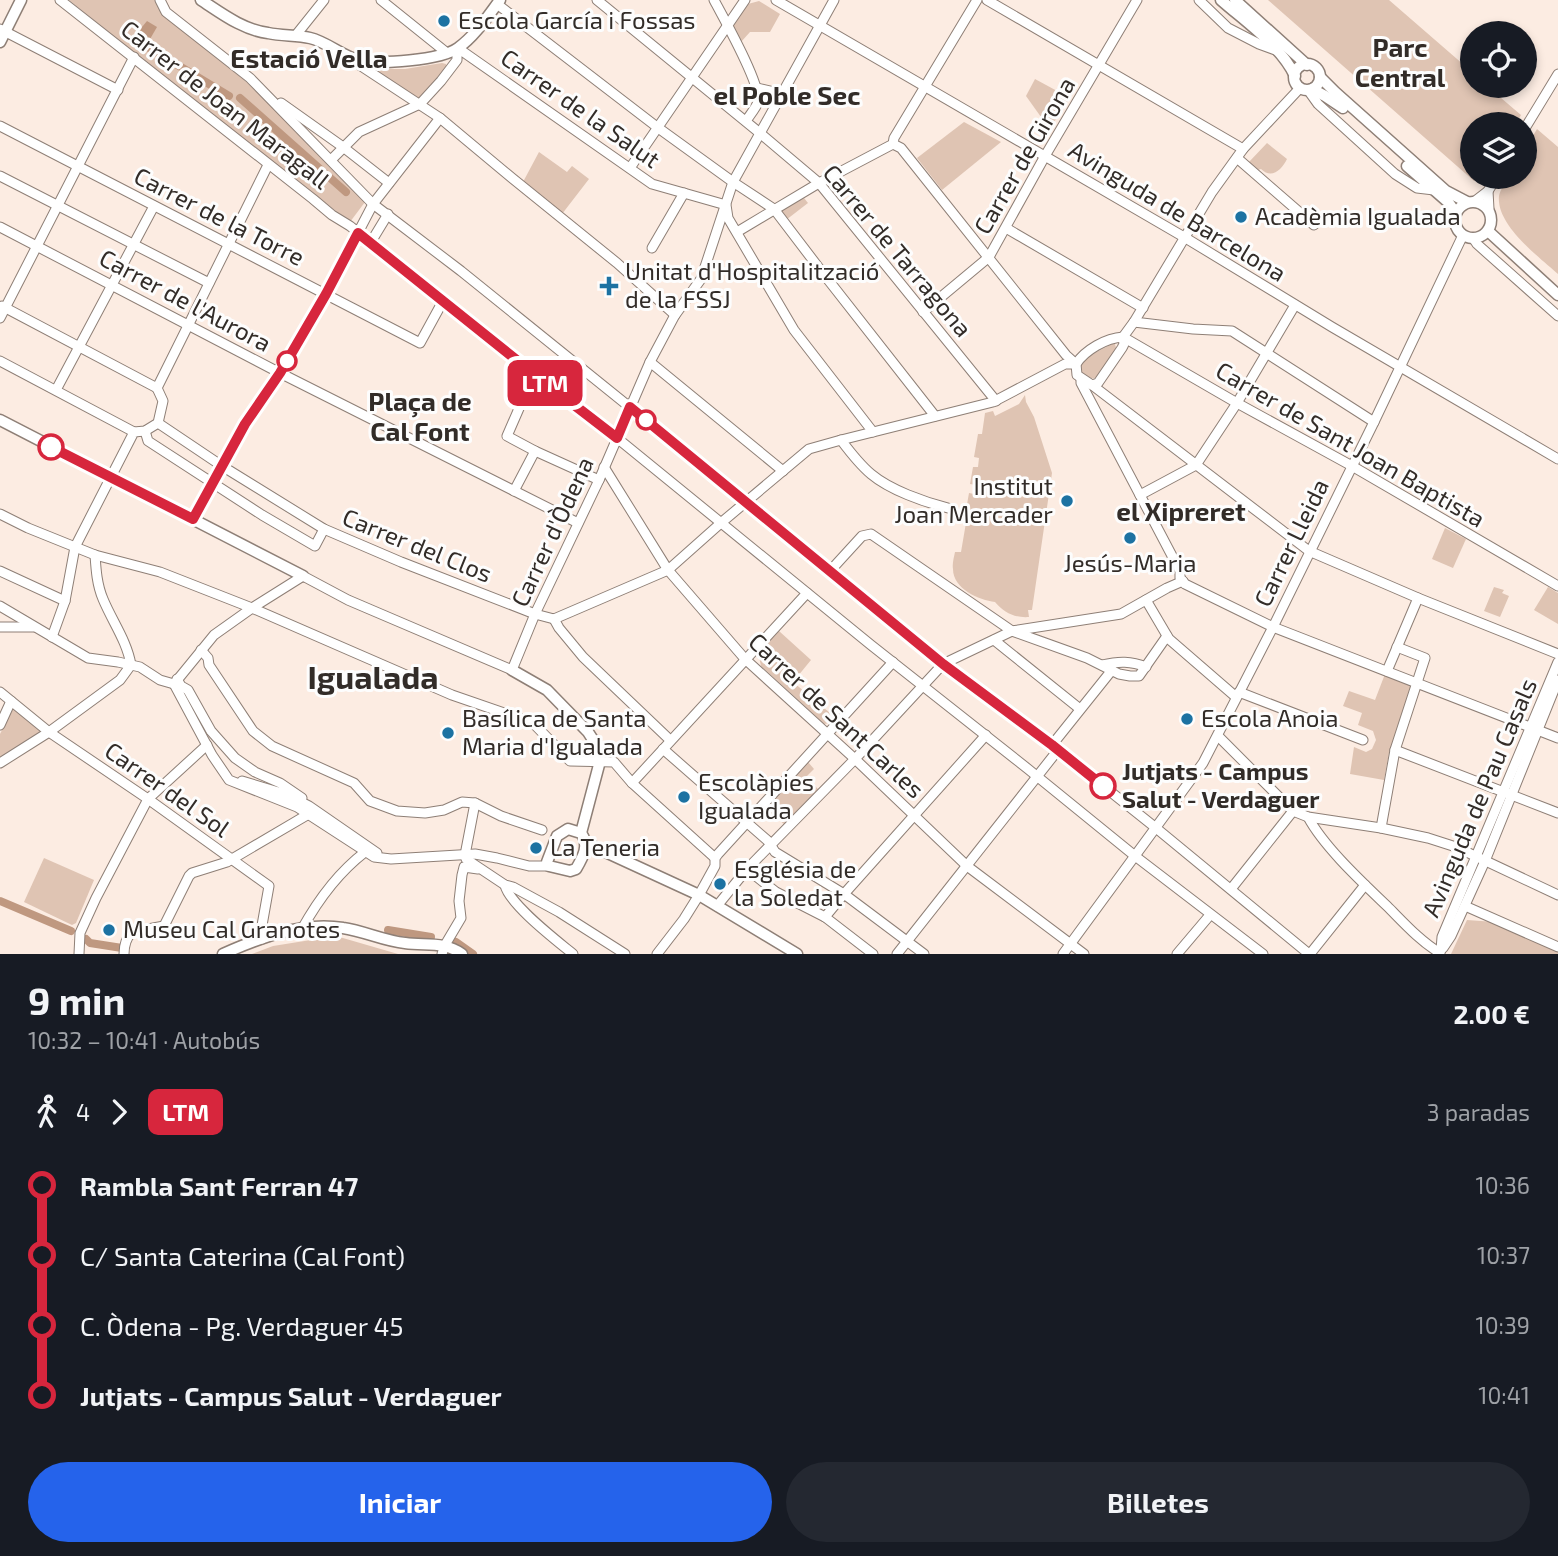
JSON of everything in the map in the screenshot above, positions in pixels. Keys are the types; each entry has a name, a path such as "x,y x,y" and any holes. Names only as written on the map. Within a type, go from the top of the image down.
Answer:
{"street":[{"path":"22,0 2,34 118,90"},
{"name":"Carrer de Joan Maragall","path":"60,0 331,215 371,242 1135,856 1262,954"},
{"path":"160,0 166,12 250,78 373,204 461,271 943,664 1055,747 1309,954 1365,885"},
{"path":"201,0 246,26 265,33 313,39 355,60 440,118 617,263 675,315"},
{"path":"296,35 324,0"},
{"name":"Carrer de la Salut","path":"381,0 452,51 463,51 652,184 726,205"},
{"name":"Carrer de Tarragona","path":"597,0 819,183 996,401"},
{"path":"714,0 757,88 758,102 746,121"},
{"path":"630,168 744,0"},
{"name":"Avinguda de Barcelona","path":"776,0 1184,237 1558,459"},
{"name":"Carrer d'Òdena","path":"512,670 650,362 675,315 701,279 733,182 835,0"},
{"path":"893,144 977,0"},
{"path":"987,0 1243,149"},
{"name":"Carrer de Girona","path":"923,312 989,257 1137,0"},
{"path":"1199,0 1228,28 1278,51"},
{"path":"1221,0 1289,63 1295,81 1337,103 1448,202 1456,213"},
{"path":"1235,0 1307,65 1316,68 1320,77 1337,94 1446,191 1471,202 1482,203 1489,209"},
{"path":"355,60 415,60 452,51 466,41 499,2 657,127 774,209 936,416"},
{"path":"331,160 359,132 420,104 455,62 458,54 452,51"},
{"path":"0,318 3,307 134,57"},
{"path":"1294,76 1300,67 1307,65"},
{"path":"1535,112 1558,75"},
{"path":"1320,77 1318,85 1307,89 1243,149 1212,192 1123,337 1112,339 1085,354 1076,364 1076,371 1183,581 1273,627 1558,738"},
{"path":"757,88 783,94"},
{"path":"270,98 279,101 389,183"},
{"path":"193,519 245,424 280,373 326,294 373,204 440,118"},
{"name":"Carrer de la Torre","path":"0,126 420,343 443,301"},
{"path":"737,232 819,183 893,144"},
{"path":"893,144 901,148 1066,355 1076,364"},
{"path":"1237,158 1314,225"},
{"path":"157,388 268,164"},
{"path":"0,176 209,283"},
{"path":"1468,236 1483,236 1488,231 1492,220 1488,191 1460,206 1456,213 1456,225 1468,236 1558,316"},
{"path":"652,248 684,192"},
{"path":"726,205 728,218 794,330 873,432"},
{"path":"56,390 155,206"},
{"path":"371,242 387,214"},
{"name":"Carrer de l'Aurora","path":"0,226 188,326 578,523"},
{"path":"1006,228 1143,308"},
{"path":"1488,231 1558,295"},
{"name":"Carrer Lleida","path":"1063,954 1203,763 1468,236"},
{"path":"1140,495 1196,465 1237,403 1295,305"},
{"path":"0,361 134,432 145,431 158,423 163,401 157,388 3,307"},
{"path":"1134,322 1194,330 1232,331 1374,422"},
{"path":"1092,385 1098,383 1122,348 1123,337"},
{"name":"Carrer de Sant Joan Baptista","path":"1123,337 1558,586"},
{"path":"650,362 783,471"},
{"path":"670,740 583,657 554,619 668,570 809,449 996,401 1065,364 1076,364"},
{"path":"534,374 507,436 599,480"},
{"path":"1081,379 1309,551 1558,654"},
{"path":"0,420 348,600 512,670 547,690 587,732 599,749 600,761 584,838 584,854 576,869 570,871 549,866 529,866 475,854 382,859 374,857 308,810 305,800 291,790 235,758 211,731 188,690 176,682 160,680 131,665 88,658 0,606"},
{"name":"Carrer del Clos","path":"158,423 324,529 401,562 554,619"},
{"path":"145,431 148,441 315,547 324,529"},
{"path":"52,637 65,601 75,547 134,432"},
{"path":"841,440 860,463 880,480 901,492 947,508"},
{"path":"514,491 535,451"},
{"name":"Carrer de Sant Carles","path":"604,467 668,570 745,659 967,866 1084,954"},
{"path":"0,514 95,555 160,572 252,608 452,695 533,723 570,761 614,762 632,783 715,858"},
{"path":"830,571 862,537 871,534 1012,631 1130,676 1139,676 1167,636"},
{"path":"0,763 49,732 120,680 131,665 129,652 102,597 95,555"},
{"path":"0,571 65,601"},
{"path":"176,682 204,654 214,635 303,576"},
{"path":"717,906 747,869 924,687 943,664 1012,631 1121,614 1183,581"},
{"path":"632,783 807,593"},
{"path":"1387,671 1418,598"},
{"path":"1146,600 1167,636 1238,694 1363,740"},
{"path":"0,627 35,627"},
{"path":"993,640 1080,709"},
{"path":"1381,828 1395,750 1425,658 1397,647"},
{"path":"204,654 253,731 272,746 354,783 370,801 397,811 433,813 462,803 475,803 501,816 542,830"},
{"path":"657,954 699,895 715,866 715,858 893,662"},
{"path":"897,954 1037,776 1107,668 1118,662 1133,662 1146,667"},
{"name":"Avinguda de Pau Casals","path":"1440,953 1465,906 1558,662"},
{"name":"Avinguda de Pau Casals","path":"1534,729 1558,680"},
{"path":"176,682 207,745 229,780 308,810 377,853 403,858"},
{"name":"Carrer del Sol","path":"0,692 49,732 269,886 262,939"},
{"path":"0,725 11,701"},
{"path":"825,918 986,735"},
{"path":"1218,736 1293,811 1308,817 1381,828 1456,847 1558,895"},
{"path":"79,954 80,933 148,799 207,745"},
{"path":"663,749 747,821 768,841 775,852 844,894 924,954"},
{"path":"1395,750 1558,813"},
{"path":"475,803 464,855 466,859 505,885 535,898 625,954"},
{"path":"124,954 132,932 164,926 192,873 232,859 308,810"},
{"path":"1231,888 1293,811"},
{"path":"1308,817 1316,831 1365,885 1423,942 1440,953"},
{"path":"1316,831 1321,824 1321,818"},
{"path":"549,866 547,862 557,836 568,830 699,895 797,954"},
{"path":"302,929 324,895 365,852"},
{"name":"Avinguda de Pau Casals","path":"1440,953 1442,937 1481,859"},
{"path":"443,949 461,918 459,901 464,867 476,870 480,868"},
{"path":"747,869 776,892 825,918 873,954"},
{"path":"505,885 507,893 573,954"},
{"path":"527,913 535,898"},
{"path":"1465,906 1558,947"},
{"path":"1177,954 1210,915"},
{"path":"223,954 288,931 321,926 342,927 404,943 443,949 452,947 462,954"}],"shaded area":[{"path":"69,0 155,0 162,14 254,88 365,202 350,222"},
{"name":"Parc Central","path":"1268,0 1389,0 1460,62 1460,98 1501,98 1517,112 1460,112 1460,169"},
{"path":"759,1 780,14 770,32 750,32 741,42 733,26 748,4"},
{"path":"147,21 157,27 146,46 132,39"},
{"path":"446,64 446,70 419,98 373,71 374,69 405,69"},
{"path":"1035,79 1070,98 1054,122 1041,117 1026,96"},
{"path":"964,122 1001,142 942,190 917,158"},
{"path":"1537,129 1558,147 1558,274 1511,229 1500,207 1502,189 1537,189"},
{"path":"1267,143 1287,159 1273,173 1258,170 1249,162"},
{"path":"539,152 567,172 572,166 589,179 562,214 523,182"},
{"path":"804,198 808,203 786,220 780,211"},
{"path":"1115,344 1116,348 1101,373 1091,378 1082,373 1080,366 1085,358"},
{"path":"1025,395 1052,473 1032,610 1028,610 1029,617 1019,617 1002,609 995,602 982,599 962,588 954,576 953,565 955,552 961,552 969,493 974,494 976,485 970,484 973,467 978,467 979,458 974,457 978,434 982,434 985,413 993,411 995,416 1019,404"},
{"path":"1445,528 1466,539 1453,568 1432,559"},
{"path":"1494,587 1504,590 1502,593 1509,596 1500,617 1484,611"},
{"path":"1548,587 1558,593 1558,624 1534,610"},
{"path":"779,631 811,660 793,682 836,718 831,723 824,724 761,666 758,652"},
{"path":"1385,674 1411,685 1389,753 1384,780 1350,774 1354,747 1366,752 1372,749 1376,740 1373,731 1358,725 1362,713 1343,706 1349,691 1375,700"},
{"path":"13,709 44,730 0,759 0,734"},
{"path":"808,762 814,769 806,777 819,790 785,825 765,808"},
{"path":"44,858 94,880 76,923 72,925 24,902"},
{"path":"1467,920 1495,922 1558,951 1558,954 1451,954"},
{"path":"336,936 398,954 252,954 273,946"}],"waterway":[{"path":"146,46 229,96"},
{"path":"240,98 346,192"},
{"path":"0,901 71,931"},
{"path":"388,930 431,937"},
{"path":"86,939 90,943 122,948"},
{"path":"456,942 473,954"}],"bus line":[{"name":"LTM","path":"51,447 193,519 245,424 280,373 326,294 358,233 617,438 630,407 943,664 1103,786"}],"place":[{"name":"Escola García i Fossas","path":"444,21"},
{"name":"Acadèmia Igualada","path":"1241,217"},
{"name":"Unitat d'Hospitalització de la FSSJ","path":"609,286"},
{"name":"Institut Joan Mercader","path":"1067,501"},
{"name":"Jesús-Maria","path":"1130,538"},
{"name":"Escola Anoia","path":"1187,719"},
{"name":"Basílica de Santa Maria d'Igualada","path":"448,733"},
{"name":"Jutjats - Campus Salut - Verdaguer","path":"1103,786"},
{"name":"Escolàpies Igualada","path":"684,797"},
{"name":"La Teneria","path":"536,848"},
{"name":"Església de la Soledat","path":"720,884"},
{"name":"Museu Cal Granotes","path":"109,930"}],"district":[{"name":"Estació Vella","path":"309,59"},
{"name":"Parc Central","path":"1400,63"},
{"name":"el Poble Sec","path":"787,96"},
{"name":"Plaça de Cal Font","path":"420,417"},
{"name":"el Xipreret","path":"1181,512"},
{"name":"Igualada","path":"373,678"}]}
